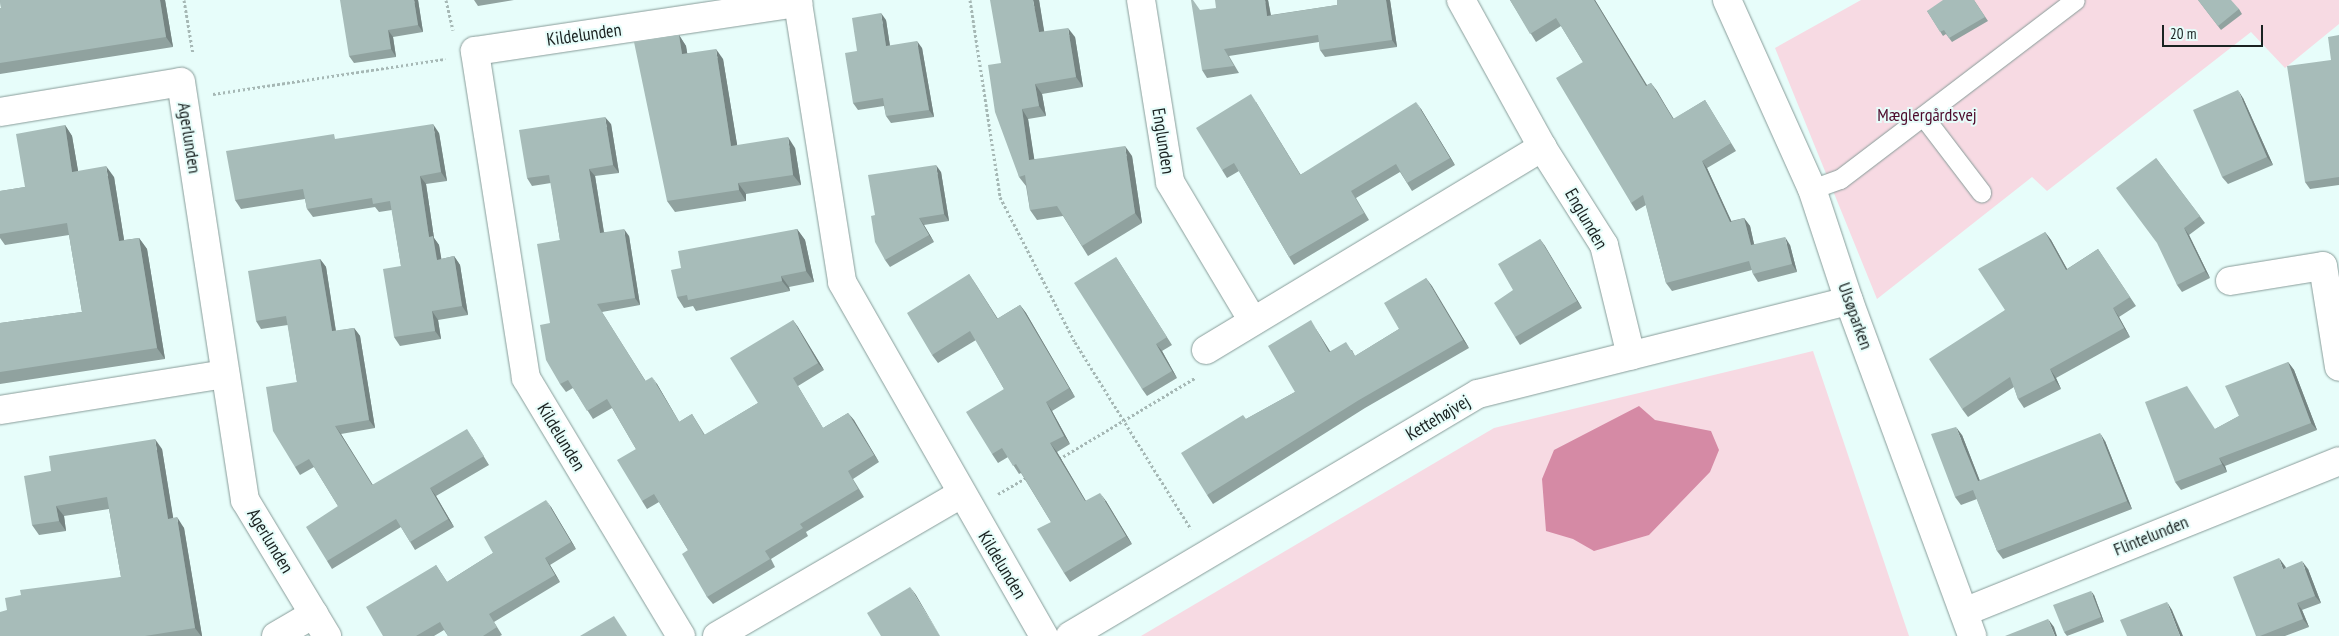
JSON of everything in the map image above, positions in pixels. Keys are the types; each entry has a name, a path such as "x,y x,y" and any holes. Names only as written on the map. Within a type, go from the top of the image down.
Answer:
{"street":[{"name":"Englunden","path":"1140,0 1170,182 1253,321"},
{"name":"Englunden","path":"1460,0 1542,147 1604,245 1631,356"},
{"name":"Ulsøparken","path":"1727,0 1812,188 1849,301 1968,624"},
{"name":"Kildelunden","path":"681,636 526,378 475,51 798,3 842,282 965,502 1044,636"},
{"name":"Agerlunden","path":"0,112 182,90 245,500 320,625 276,636"},
{"path":"1206,350 1542,147"},
{"path":"2230,281 2323,266 2339,367"},
{"name":"Kettehøjvej","path":"1070,636 1478,394 1849,301"},
{"path":"0,410 225,374"},
{"name":"Flintelunden","path":"1968,624 2339,461"},
{"path":"717,636 965,502"}],"lane":[{"path":"1812,188 1840,179 2075,0"},
{"path":"1922,116 1981,192"}],"path":[{"path":"182,90 194,63 184,0"},
{"path":"970,0 1000,197 1075,342 1207,555"},
{"path":"182,90 475,54"},
{"path":"1056,461 1216,366 1206,350"},
{"path":"965,502 1030,476"}],"green space":[{"name":"Mæglergårdsvej","path":"1861,0 2339,0 2339,24 2285,68 2251,32 2047,191 2032,177 1877,299 1775,48"},
{"path":"1813,351 1909,636 1141,636 1494,428"}],"shaded area":[{"path":"1639,406 1655,420 1711,431 1719,450 1710,472 1649,535 1594,551 1573,539 1546,531 1542,479 1554,450"}],"building":[{"path":"0,0 160,0 166,37 0,63"},
{"path":"340,0 414,0 418,25 388,30 391,49 349,56"},
{"path":"990,0 1033,0 1039,32 1068,28 1076,77 1035,84 1039,106 1022,109 1029,160 1125,146 1135,213 1082,246 1057,206 1030,210 1025,175 1019,177 995,112 988,65 1001,63"},
{"path":"1191,0 1200,10 1216,8 1215,0 1265,0 1267,16 1337,5 1337,0 1386,0 1392,40 1320,50 1318,35 1224,49 1234,66 1202,70"},
{"path":"1510,0 1594,0 1646,86 1651,83 1673,119 1705,100 1731,143 1702,161 1730,222 1744,218 1751,245 1785,237 1792,264 1753,274 1749,261 1666,283 1643,195 1631,203 1556,78 1583,62 1556,18 1530,34"},
{"path":"1943,0 1974,0 1985,17 1949,38 1944,30 1940,32 1927,11"},
{"path":"2198,0 2231,0 2239,9 2218,26"},
{"path":"881,13 886,46 917,41 929,110 886,116 883,98 853,103 845,53 857,51 852,18"},
{"path":"679,35 682,54 716,49 731,146 788,137 793,175 738,183 739,190 667,201 634,42"},
{"path":"2339,35 2339,177 2305,182 2287,66 2331,60 2328,37"},
{"path":"2238,90 2267,157 2222,177 2193,110"},
{"path":"1251,94 1300,175 1416,102 1450,158 1407,183 1396,164 1351,191 1364,213 1289,257 1234,163 1222,170 1196,128"},
{"path":"605,117 613,165 589,169 600,233 624,229 635,298 597,304 645,381 652,377 679,422 692,414 704,435 758,403 730,358 793,320 818,363 793,378 823,428 848,413 874,455 848,471 858,489 800,524 803,528 765,551 770,559 707,597 682,554 688,550 654,494 642,501 617,460 636,449 607,399 587,411 568,380 560,384 546,360 540,325 550,323 537,244 560,240 549,175 527,178 519,130"},
{"path":"433,124 441,172 420,176 429,237 433,236 437,260 454,256 462,306 432,311 435,331 394,337 383,269 401,266 390,201 373,204 372,198 307,209 303,189 235,200 226,151 334,134 335,139"},
{"path":"65,125 72,172 106,166 119,241 139,238 157,348 0,372 0,323 82,312 67,223 0,234 0,191 25,187 16,134"},
{"path":"2156,158 2200,216 2184,228 2205,271 2177,285 2157,243 2116,188"},
{"path":"936,165 944,214 919,218 929,235 885,260 875,242 871,216 875,215 868,175"},
{"path":"797,229 806,271 781,276 782,281 688,300 687,295 677,297 671,270 681,268 678,251"},
{"path":"2045,232 2066,270 2098,249 2130,297 2113,308 2124,328 2050,369 2055,380 2018,399 2010,377 1962,409 1929,359 2005,310 1978,269"},
{"path":"1540,239 1577,301 1515,337 1494,303 1513,290 1498,264"},
{"path":"1116,257 1167,337 1156,344 1172,371 1142,389 1074,283"},
{"path":"320,259 332,331 354,328 369,420 335,426 372,485 467,429 484,456 430,488 448,519 410,542 396,519 327,561 306,527 338,506 309,459 295,467 273,431 266,387 297,382 286,316 256,321 248,271"},
{"path":"969,274 997,319 1020,305 1069,388 1046,402 1064,436 1050,443 1085,501 1100,493 1126,536 1064,573 1037,529 1051,522 1016,464 1013,466 1002,448 992,454 966,412 1004,389 970,331 932,355 907,313"},
{"path":"1426,278 1463,340 1359,400 1207,495 1181,453 1243,415 1246,419 1295,392 1268,346 1311,320 1329,352 1346,342 1355,356 1399,329 1384,303"},
{"path":"2288,362 2311,423 2219,458 2222,464 2175,482 2145,402 2187,386 2215,429 2239,416 2225,386"},
{"path":"1956,427 1978,481 2100,433 2127,501 1997,551 1973,490 1955,497 1931,434"},
{"path":"155,439 168,519 177,517 195,628 145,636 0,636 0,612 7,610 5,598 21,595 20,590 121,577 107,497 56,506 59,521 32,525 24,476 51,471 49,456"},
{"path":"546,500 571,542 545,558 555,575 489,614 497,627 483,636 448,636 440,622 416,636 383,636 366,607 436,565 447,582 493,553 484,537"},
{"path":"2279,558 2283,569 2302,561 2315,596 2297,603 2303,619 2256,636 2233,577"},
{"path":"910,587 940,636 881,636 867,613"},
{"path":"2091,591 2101,617 2064,632 2053,605"},
{"path":"2167,602 2180,636 2127,636 2120,620"},
{"path":"614,616 627,636 580,636"},
{"path":"2048,619 2055,636 2005,636"}]}
